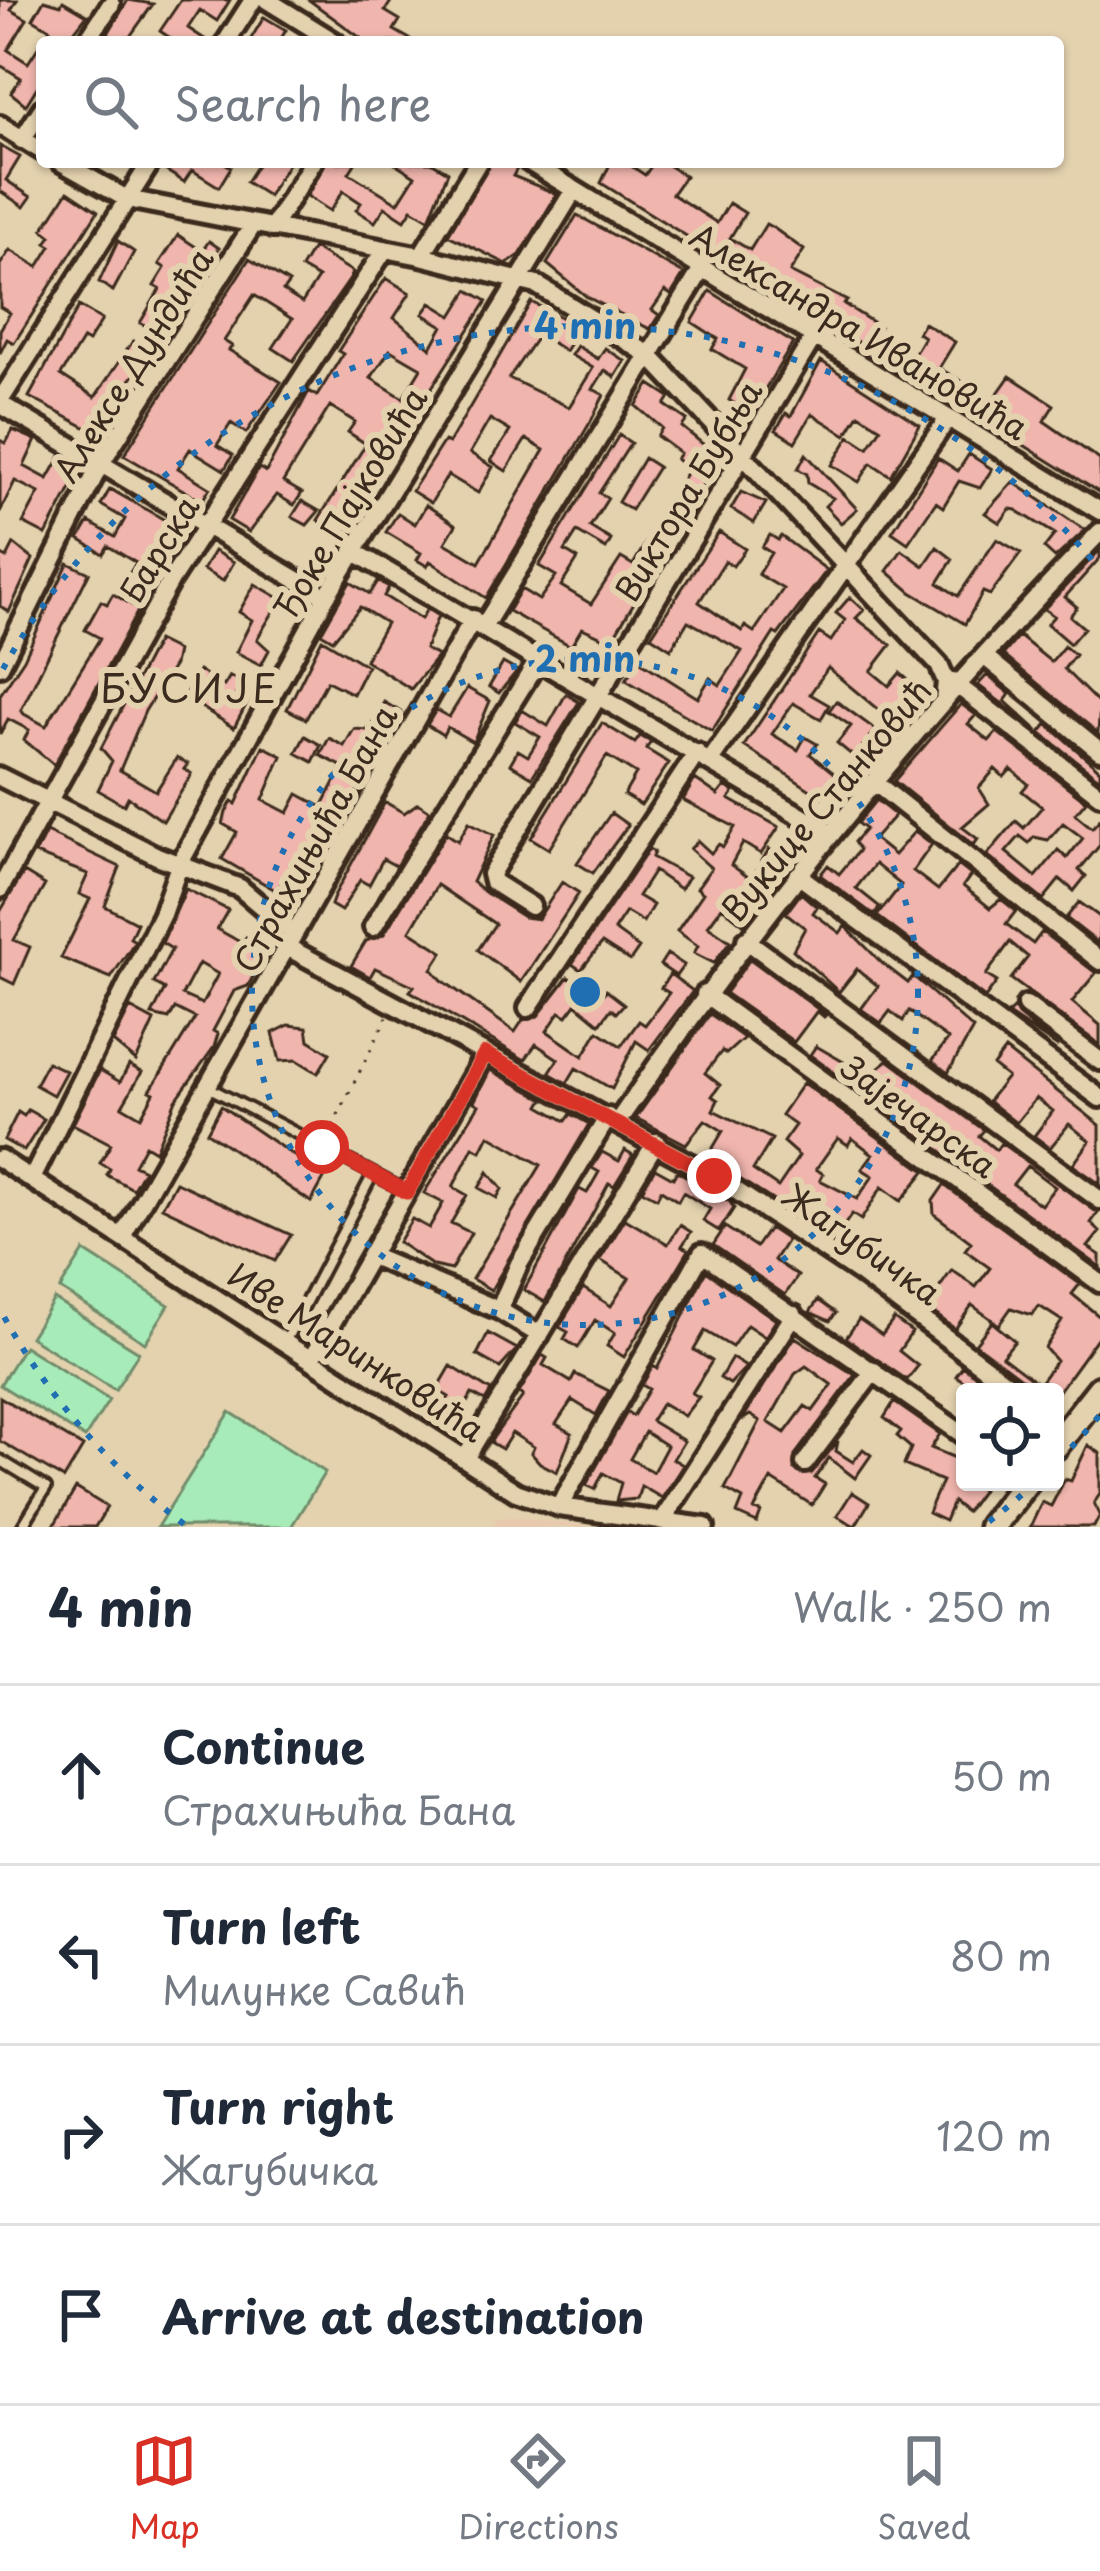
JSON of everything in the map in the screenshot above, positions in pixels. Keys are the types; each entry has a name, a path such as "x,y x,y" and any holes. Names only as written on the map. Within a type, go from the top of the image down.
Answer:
{"main road":[{"path":"1064,1427 1100,1389"},
{"path":"991,1527 1019,1491"}],"street":[{"path":"230,36 253,0"},
{"path":"267,0 325,36"},
{"path":"90,36 111,4"},
{"path":"22,140 36,118"},
{"path":"0,125 36,148"},
{"path":"71,168 127,200 520,279 649,355 948,676 1100,795"},
{"path":"147,168 0,403 326,597"},
{"name":"Алексе Дундића","path":"0,666 101,463 263,226 308,168"},
{"path":"421,256 474,168"},
{"name":"Александра Ивановића","path":"539,168 1100,511"},
{"name":"Ђоке Пајковића","path":"33,1177 162,914 180,863 352,550 574,190"},
{"name":"Барска","path":"0,890 171,580 385,249"},
{"name":"Страхињића Бана","path":"123,1235 478,622 702,268"},
{"name":"Виктора Бубња","path":"531,906 490,876 813,338"},
{"path":"528,1008 703,757 846,568 947,420"},
{"name":"Вукице Станковић","path":"499,1310 519,1264 613,1119 746,940 944,702 948,676 980,661 1100,532"},
{"path":"352,550 831,834"},
{"path":"373,927 538,659"},
{"path":"948,676 980,661 1100,752"},
{"name":"Жагубичка","path":"0,777 239,888 290,941 393,1004 656,1142 860,1274 1006,1383"},
{"path":"874,782 1100,961"},
{"path":"798,875 1100,1098"},
{"path":"746,940 1100,1200"},
{"name":"Зајечарска","path":"705,994 1100,1283"},
{"path":"1026,1005 1100,1061"},
{"path":"312,1358 485,1054"},
{"path":"466,1456 656,1142"},
{"name":"Иве Маринковића","path":"0,1159 516,1492 559,1507 705,1527"},
{"path":"559,1507 702,1253 956,1430"},
{"path":"371,1256 499,1310 540,1335"},
{"path":"663,1524 794,1315"},
{"path":"806,1462 874,1371"}],"lane":[{"path":"208,1087 407,1192"},
{"path":"286,1340 374,1174"},
{"path":"0,1460 46,1487 22,1527"}],"path":[{"path":"322,1147 393,1004"}],"shaded area":[{"path":"497,1518 592,1527 493,1527"}],"green space":[{"path":"84,1251 169,1305 145,1343 60,1289"},
{"path":"54,1299 139,1352 115,1390 30,1337"},
{"path":"24,1346 109,1400 85,1438 0,1385"},
{"path":"230,1412 325,1472 291,1527 157,1527"}],"building":[{"path":"0,0 17,0 11,10 27,19 8,50 28,63 36,51 36,89 26,105 11,93 21,78 0,65"},
{"path":"44,0 61,5 63,1 87,15 71,36 45,36 50,29 33,19"},
{"path":"128,0 153,4 130,36 107,36"},
{"path":"181,0 230,0 217,21 200,10 188,28 200,36 167,36 160,31"},
{"path":"309,0 392,0 385,11 400,20 394,30 404,36 358,36"},
{"path":"264,17 286,30 282,36 253,36"},
{"path":"0,146 20,157 6,180 31,197 24,207 0,191"},
{"path":"230,168 219,187 192,170 184,182 165,170"},
{"path":"255,168 285,168 268,196 246,182"},
{"path":"323,168 352,168 349,173 398,203 415,176 402,168 448,172 429,219 412,209 405,220 385,207 375,222 356,210 361,203 343,191 330,211 307,196"},
{"path":"487,168 517,168 513,176 557,194 520,255 507,264 448,235"},
{"path":"608,168 634,168 645,175 650,168 672,168 685,176 672,194 717,223 729,203 745,213 730,238 750,250 766,224 775,229 804,250 790,272 847,301 844,304 880,327 876,333 913,356 924,337 918,333 924,323 955,342 939,368 993,400 1010,376 1054,405 1044,421 1100,460 1100,493 949,398 937,384 861,345 807,303 775,291 601,183"},
{"path":"68,191 98,211 14,343 7,339 0,353 0,330 10,313 0,307 0,265 10,250 38,267 51,246 46,243 51,236 43,230"},
{"path":"577,215 684,274 671,295 665,291 652,310 659,315 650,329 587,297 547,264"},
{"path":"178,235 202,251 209,241 219,248 164,333 140,323 160,289 154,286 165,268 159,264"},
{"path":"118,241 134,252 113,291 99,282"},
{"path":"313,248 353,272 350,279 293,361 273,348 292,319 254,295 224,341 232,346 229,350 281,382 246,433 231,423 217,445 233,455 224,470 190,449 178,468 210,488 202,501 124,455 249,259 289,283 283,291 302,303 318,278 301,268"},
{"path":"386,278 410,293 394,318 431,348 443,326 423,314 431,303 452,316 468,290 487,301 364,494 344,536 318,520 366,444 348,432 355,422 330,406 283,482 302,493 294,505 277,495 249,532 229,520 259,468 266,472 309,391 317,396 343,354 338,351","holes":["390,350 421,368 403,398 371,378"]},
{"path":"710,291 793,343 750,414 729,400 745,369 712,349 718,339 692,322"},
{"path":"531,302 580,327 565,351 539,334 509,378 569,407 593,368 571,355 577,346 598,359 605,348 625,361 615,377 605,370 593,389 604,395 591,421 486,598 430,561 427,566 417,560 421,553 386,532 398,513 415,524 426,505 456,525 445,543 479,563 544,450 526,439 506,471 491,461 510,431 490,419 470,453 493,467 478,493 448,475 431,503 412,491 444,441 449,443"},
{"path":"79,306 102,320 88,342 83,339 61,375 95,397 133,341 151,352 93,431 29,397"},
{"path":"821,361 920,425 891,476 871,463 859,482 832,465 850,436 868,448 881,428 859,414 846,435 812,414 795,442 776,430 786,413 791,416"},
{"path":"650,384 670,397 665,405 687,420 682,427 720,458 700,489 706,492 700,502 680,529 672,523 661,542 668,546 611,641 582,628 571,646 508,611 521,589 539,600 556,576 539,566 619,435 631,443 599,493 608,498 590,527 611,540 606,549 577,532 565,551 578,559 561,586 591,604 621,558 633,565 689,468 676,459 680,453 657,436 662,428 636,406"},
{"path":"13,430 36,440 24,466 48,479 61,456 82,468 46,535 23,523 39,493 15,481 0,512 0,440 6,443"},
{"path":"806,454 857,509 841,523 825,506 833,498 808,483 807,474 798,469"},
{"path":"969,454 992,469 980,488 959,481 943,507 936,502 908,543 892,532 938,458 958,471"},
{"path":"644,458 658,467 631,510 618,502"},
{"path":"1013,482 1085,530 1055,558 1044,548 1055,534 1016,510 1010,509 1000,523 985,513"},
{"path":"110,489 186,532 152,587 129,574 136,563 108,546 103,554 79,539 89,522 115,537 125,519 101,505"},
{"path":"741,492 766,503 754,523 731,509"},
{"path":"302,501 319,511 307,525 292,517"},
{"path":"719,532 745,549 733,566 725,561 699,602 742,631 745,626 754,632 783,589 758,574 771,553 762,547 770,535 778,540 781,536 827,570 778,635 774,633 712,731 626,680 638,660 698,698 710,678 720,685 742,651 688,621 671,649 651,636"},
{"path":"997,539 1021,553 990,595 983,592 965,624 911,592 887,571 902,550 924,566 937,547 953,559 938,583 958,596"},
{"path":"14,544 33,559 9,612 0,606 0,554 7,558"},
{"path":"1100,550 1100,558 1065,597 1077,607 1070,616 1084,628 1070,644 1047,624 1054,616 1044,609"},
{"path":"214,551 234,562 223,581 203,570"},
{"path":"68,563 89,573 21,710 24,714 46,726 100,638 85,630 101,601 107,604 113,594 139,609 54,765 24,740 29,730 8,719 0,734 0,695 24,659"},
{"path":"378,581 389,587 384,596 421,619 427,609 438,616 425,649 438,656 411,689 365,660 386,623 360,607 333,640 321,633 350,582 370,594"},
{"path":"255,584 281,599 257,639 269,650 261,665 236,652 252,620 239,612"},
{"path":"850,597 864,610 856,618 891,645 871,671 889,686 900,673 915,686 888,718 828,668 810,694 829,705 821,719 793,703 772,734 798,750 805,737 817,744 810,754 835,774 821,797 744,746 819,633 831,641 845,620 836,613"},
{"path":"1019,636 1051,662 1064,646 1075,655 1064,669 1100,705 1098,733 1003,655"},
{"path":"322,639 367,666 353,694 327,681 306,719 287,709"},
{"path":"157,641 177,651 174,665 145,711 120,770 156,791 177,758 188,764 184,769 192,774 163,821 128,797 124,805 98,790 112,761 101,748"},
{"path":"503,663 517,671 499,693 489,687"},
{"path":"199,671 224,686 230,676 242,683 236,694 248,701 234,728 184,696"},
{"path":"987,675 1010,694 1005,701 1038,731 978,685"},
{"path":"467,688 490,701 473,742 447,727 443,735 427,725 436,710 449,717"},
{"path":"566,694 579,702 532,777 510,764 518,750 528,756 540,737 515,722 522,710 548,726"},
{"path":"836,701 876,730 854,757 837,743 851,726 829,711"},
{"path":"384,702 401,712 343,816 337,813 318,846 322,849 305,871 293,863 277,891 222,859 237,832 223,824 226,812 232,801 236,804 263,746 282,756 263,800 288,813 298,794 322,807 343,767 320,755 329,738 344,746 354,729 369,730"},
{"path":"961,704 976,715 968,724 989,741 997,732 1086,801 1075,814 1092,828 1100,819 1100,845 1079,870 1086,876 1074,891 1060,879 1043,900 987,855 1016,821 1024,828 1042,807 1022,791 1028,784 1011,769 1004,777 995,769 979,788 989,804 962,827 978,839 974,845 894,781","holes":["1063,823 1083,838 1067,858 1058,850 1036,877 1006,852 1020,836 1029,843 1034,837 1048,840"]},
{"path":"602,723 635,743 640,736 651,742 646,749 669,763 641,805 624,795 636,774 607,756 549,849 531,838"},
{"path":"1047,724 1100,770 1100,779 1040,733"},
{"path":"305,736 321,745 313,762 296,753"},
{"path":"695,779 718,795 725,786 734,792 729,799 779,827 761,854 743,843 731,865 751,879 769,849 791,863 743,924 722,907 708,926 730,941 714,963 694,953 698,946 677,931 703,893 697,888 711,868 690,849 698,841 711,853 719,844 723,847 735,827 683,800"},
{"path":"876,800 895,815 874,839 894,855 915,831 932,844 913,871 938,890 958,865 971,875 963,886 990,908 1001,899 1016,911 1006,924 1033,944 1042,932 1096,973 1072,1002 1100,1025 1100,1045 1011,979 1028,957 1010,942 986,975 997,982 985,998 877,916 901,885 875,864 856,888 880,907 874,915 820,875 828,865 839,874 859,850 854,842 865,829 857,823"},
{"path":"385,802 404,813 418,803 430,811 396,866 383,859 369,885 360,880 341,911 331,905 335,894"},
{"path":"611,813 628,825 593,873 577,863"},
{"path":"469,822 494,835 472,882 486,893 524,917 538,919 562,882 579,893 521,982 478,950 495,924 437,885 410,931 443,952 432,969 442,980 515,1032 523,1020 538,1016 568,977 599,999 606,990 624,1004 616,1013 611,1009 600,1024 576,1004 567,1016 560,1012 547,1031 583,1056 598,1031 621,1046 639,1021 645,1025 669,993 661,988 670,974 693,991 649,1050 636,1041 612,1089 576,1068 567,1083 549,1073 558,1059 536,1044 525,1060 410,991 414,986 375,968 370,977 351,966 366,941 384,934 446,833 458,841"},
{"path":"46,832 120,867 105,906 137,923 130,938 135,941 111,978 61,958 90,899 79,894 88,874 35,854"},
{"path":"649,849 654,852 652,857 688,877 680,889 654,871 638,896 653,905 643,922 626,912 614,930 639,948 630,961 602,943 581,970 572,964"},
{"path":"24,872 45,885 14,940 30,947 14,984 0,977 0,912"},
{"path":"186,889 228,910 217,929 242,943 246,937 269,946 248,986 234,991 213,1031 218,1034 214,1047 176,1100 155,1151 145,1145 134,1165 144,1170 133,1189 107,1175 110,1169 100,1163 111,1144 73,1124 100,1070 120,1082 129,1065 142,1072 122,1106 141,1117 154,1093 150,1091 195,1018 175,1008 169,1019 152,1015 165,989 154,983 172,949 162,943","holes":["199,963 218,974 202,1004 182,995"]},
{"path":"801,893 817,907 813,913 840,933 845,926 882,963 908,983 913,976 973,1029 948,1073 932,1061 948,1039 909,1011 903,1021 890,1011 881,1023 861,1009 878,986 857,969 839,992 793,950 805,928 786,913"},
{"path":"1079,902 1100,917 1098,943 1066,918"},
{"path":"667,954 684,965 676,976 660,965"},
{"path":"750,959 826,1015 817,1011 794,1042 725,993"},
{"path":"130,1008 154,1021 136,1061 113,1042"},
{"path":"1014,1008 1018,1015 1058,1047 1008,1014"},
{"path":"710,1014 744,1038 726,1054 722,1051 705,1073 720,1085 712,1096 718,1100 713,1110 772,1139 753,1170 778,1187 799,1156 783,1142 795,1125 781,1115 803,1083 925,1171 901,1201 882,1187 861,1220 852,1214 834,1240 707,1158 723,1131 705,1120 686,1144 636,1118","holes":["838,1138 848,1145 852,1138 873,1154 862,1169 873,1176 857,1199 820,1180 823,1174 816,1169"]},
{"path":"289,1025 307,1027 309,1040 330,1053 318,1073 297,1060 280,1061 273,1033"},
{"path":"816,1046 861,1072 865,1067 873,1072 888,1060 984,1130 979,1136 996,1150 1001,1143 1098,1213 1091,1223 1100,1232 1088,1247 1100,1255 1100,1267 810,1055","holes":["1027,1166 1055,1187 1041,1205 1013,1184"]},
{"path":"1005,1050 1100,1125 1100,1184 1073,1165 1090,1141 1069,1124 1050,1148 1034,1136 1053,1111 1036,1098 1016,1123 988,1101 1007,1077 993,1066"},
{"path":"47,1062 66,1071 53,1095 35,1085"},
{"path":"490,1070 544,1099 540,1106 566,1121 571,1114 589,1124 491,1290 472,1279 541,1165 489,1135 481,1151 473,1147 453,1187 467,1195 451,1223 471,1233 451,1270 433,1266 398,1242 412,1219 429,1228 443,1203 424,1193 479,1105 474,1102"},
{"path":"221,1106 325,1177 311,1202 207,1132"},
{"path":"28,1110 44,1119 24,1151 4,1140 18,1112 24,1116"},
{"path":"625,1150 633,1155 614,1186 609,1183 545,1302 524,1290 579,1189 587,1193 599,1172 592,1168 602,1152 619,1161"},
{"path":"655,1168 673,1178 677,1171 729,1201 734,1208 719,1231 703,1221 710,1209 683,1192 678,1201 661,1190 657,1198 642,1190"},
{"path":"488,1172 502,1189 497,1198 479,1188"},
{"path":"176,1182 291,1235 275,1261 162,1207"},
{"path":"944,1185 1080,1284 1072,1294 1100,1317 1100,1334 1064,1384 1040,1383 1056,1361 1045,1348 1062,1321 1039,1306 1032,1315 1011,1308 999,1325 972,1305 955,1329 926,1307 952,1270 976,1287 990,1268 965,1250 971,1242 934,1214 933,1201"},
{"path":"625,1219 668,1244 680,1225 691,1232 682,1246 689,1250 624,1357 607,1346 615,1333 595,1320 578,1348 564,1339 568,1332 559,1327 583,1288 611,1306 629,1278 600,1260"},
{"path":"725,1227 756,1247 769,1228 787,1240 774,1260 798,1276 785,1295 713,1245"},
{"path":"706,1271 776,1320 765,1337 747,1325 732,1347 705,1331 694,1350 712,1361 692,1393 699,1397 684,1416 662,1403 651,1421 684,1441 673,1459 683,1465 662,1498 641,1486 637,1499 616,1501 621,1483 603,1473 595,1489 586,1485 627,1412 633,1416 649,1389 642,1385 653,1366 657,1369","holes":["645,1432 667,1446 653,1472 630,1459"]},
{"path":"818,1300 836,1313 830,1321 810,1312"},
{"path":"859,1319 882,1335 894,1319 912,1332 899,1351 918,1366 907,1380 846,1338"},
{"path":"992,1322 1015,1341 1002,1356 1038,1383 1026,1383 975,1344"},
{"path":"488,1333 517,1349 500,1368 477,1355"},
{"path":"795,1337 855,1375 795,1455 794,1469 811,1474 838,1441 836,1451 853,1462 863,1449 871,1455 855,1478 829,1458 815,1478 825,1484 812,1505 771,1479 754,1510 761,1512 757,1523 737,1514 743,1499 725,1489 760,1421 750,1415 742,1420","holes":["806,1366 832,1385 813,1411 805,1406 785,1433 768,1422 795,1374"]},
{"path":"542,1355 547,1358 543,1365 571,1382 575,1374 609,1391 596,1415 572,1400 556,1424 572,1433 557,1472 540,1463 531,1453 534,1447 512,1433 502,1449 490,1442 523,1396 519,1393"},
{"path":"732,1358 746,1367 730,1384 720,1378"},
{"path":"451,1366 491,1391 485,1401 472,1394 453,1427 437,1417 449,1397 437,1390"},
{"path":"963,1366 985,1383 966,1383 956,1376"},
{"path":"0,1397 83,1447 64,1479 0,1441"},
{"path":"894,1402 940,1434 931,1448 956,1458 956,1491 981,1491 966,1512 953,1502 945,1521 928,1513 942,1481 904,1465 911,1448 897,1436 901,1431 884,1418"},
{"path":"1088,1445 1100,1453 1100,1494 1094,1503 1100,1515 1094,1527 1030,1527 1042,1502 1051,1506 1059,1491 1064,1491 1065,1479 1071,1481"},
{"path":"76,1488 107,1507 95,1527 53,1527"},
{"path":"852,1492 869,1503 855,1526 837,1516"}],"district":[{"name":"БУСИЈЕ","path":"190,686"}],"route":[{"path":"322,1147 407,1192 485,1054 714,1176"}]}
